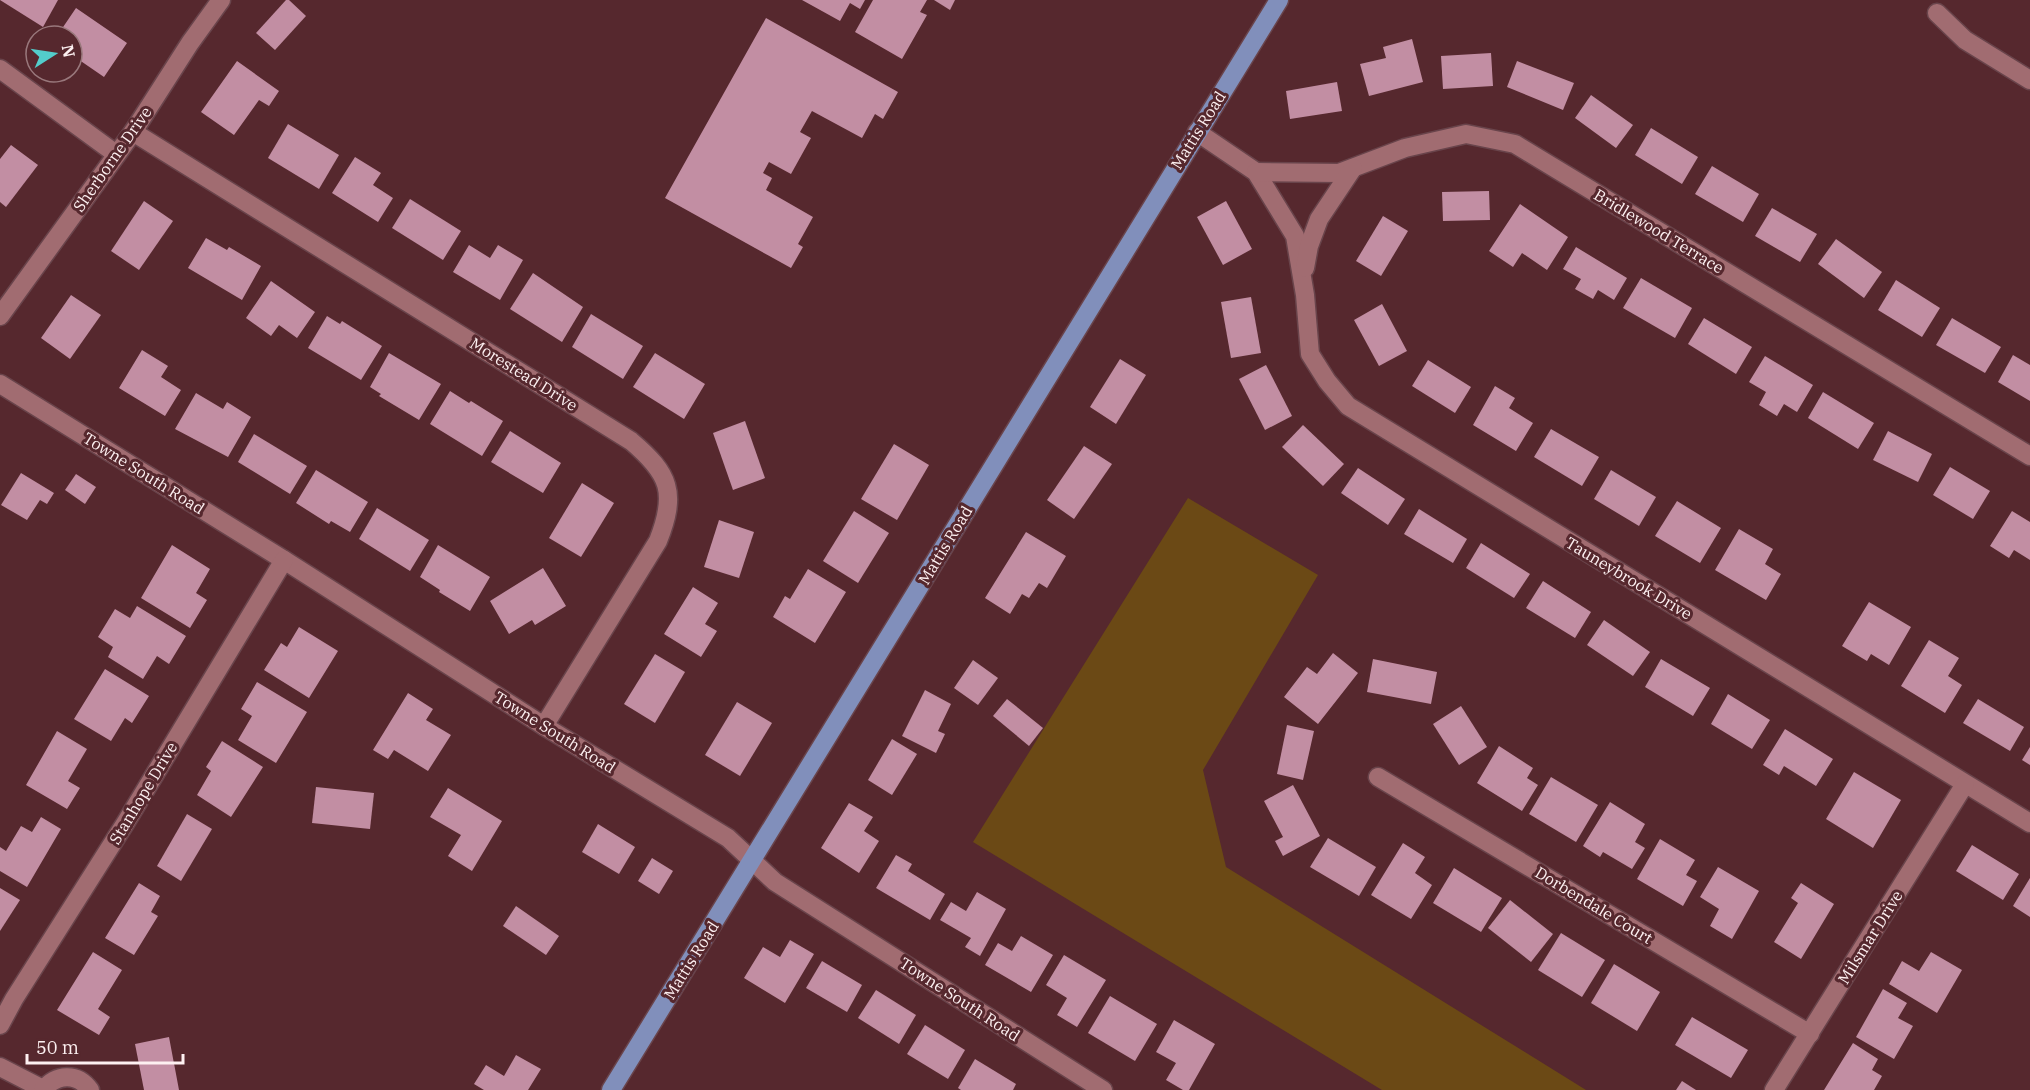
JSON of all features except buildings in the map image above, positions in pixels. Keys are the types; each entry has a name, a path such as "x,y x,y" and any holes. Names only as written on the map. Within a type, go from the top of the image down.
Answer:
{"main road":[{"name":"Mattis Road","path":"611,1090 1279,0"}],"street":[{"name":"Sherborne Drive","path":"0,316 133,132 190,43 221,0"},
{"path":"1937,13 1965,40 2030,80"},
{"path":"0,69 116,154"},
{"name":"Morestead Drive","path":"133,132 631,441 661,470 669,498 668,516 658,541 544,726"},
{"name":"Tauneybrook Drive","path":"1197,132 1256,172 1295,236 1303,279 1310,354 1327,381 1348,406 2030,822"},
{"name":"Bridlewood Terrace","path":"1256,172 1339,173 1405,148 1466,134 1515,144 2030,456"},
{"name":"Tauneybrook Drive","path":"1303,279 1309,246 1319,219 1353,168"},
{"name":"Towne South Road","path":"0,384 284,560 544,726 728,837 775,882 1103,1090"},
{"name":"Stanhope Drive","path":"0,1025 284,560"},
{"name":"Dorbendale Court","path":"1378,777 1810,1034"},
{"name":"Milsmar Drive","path":"1774,1090 1965,784"},
{"path":"0,1066 43,1090 50,1082 67,1077 77,1078 90,1090"}],"shaded area":[{"path":"1188,498 1318,575 1203,770 1226,867 1586,1090 1382,1090 973,842"}]}
